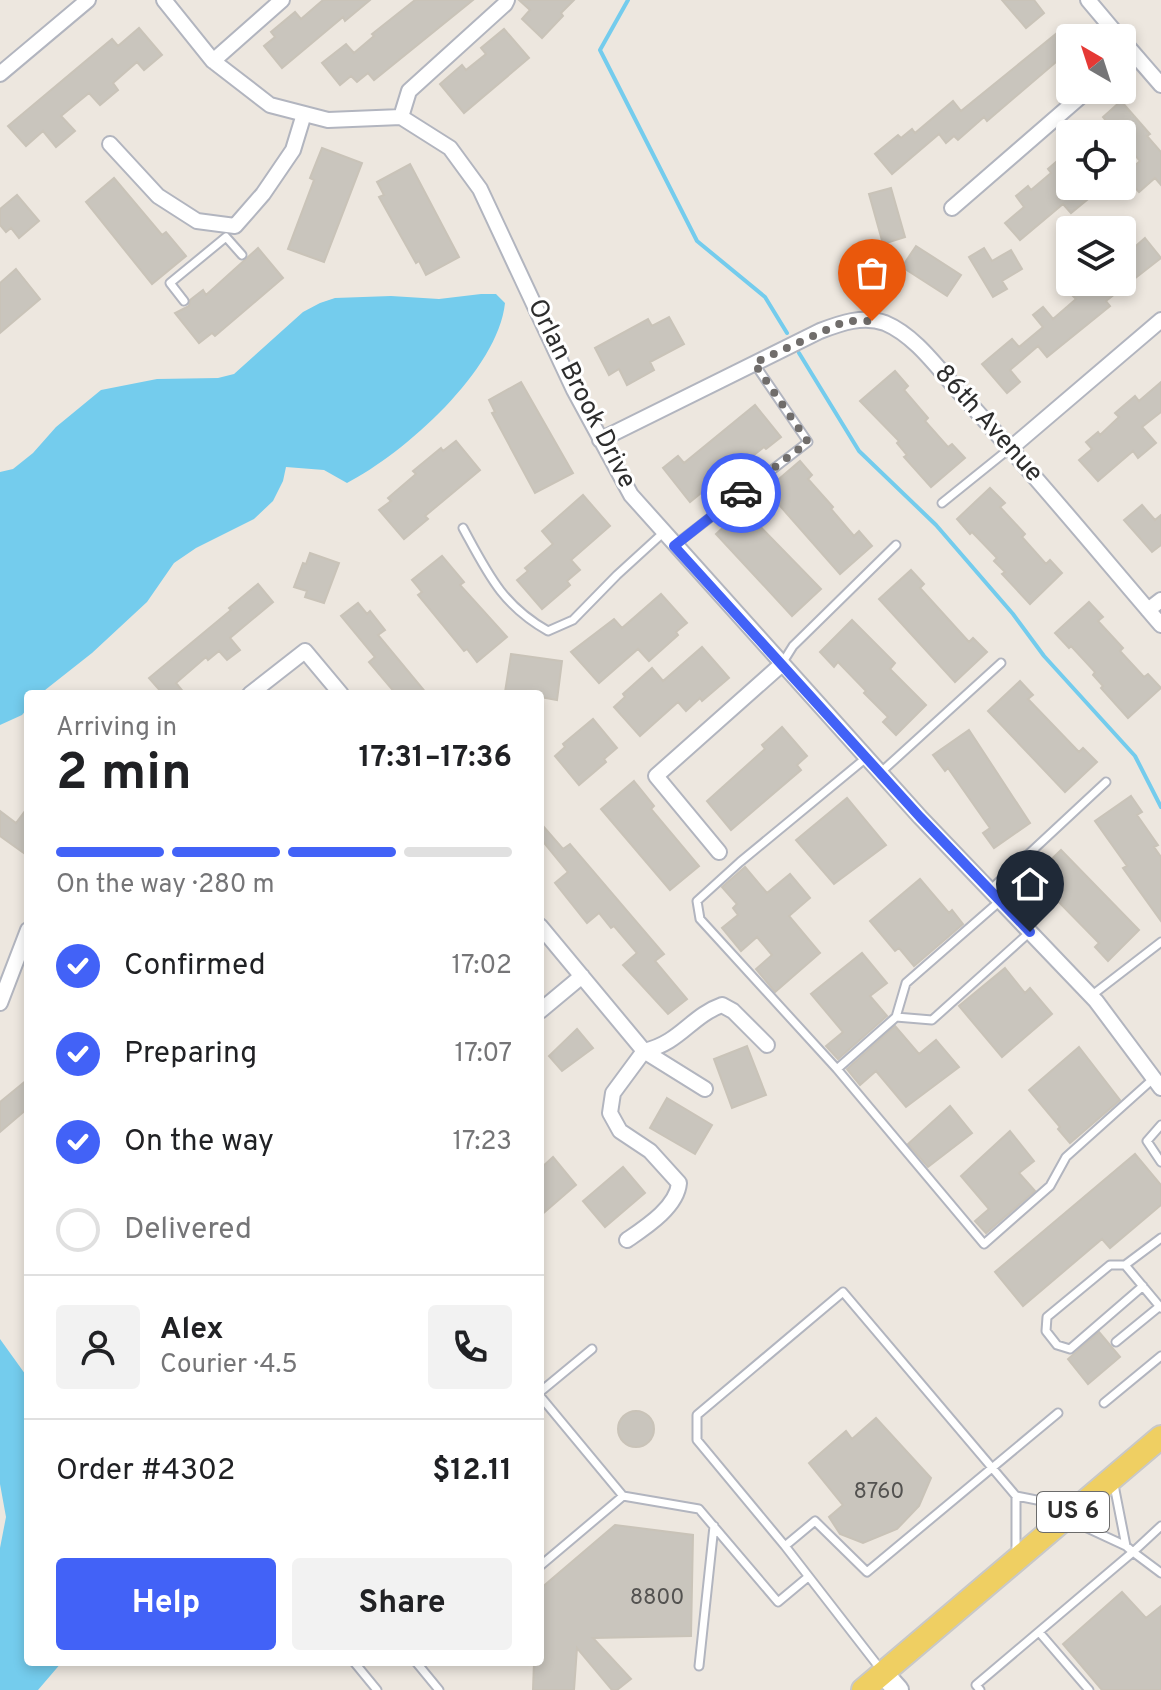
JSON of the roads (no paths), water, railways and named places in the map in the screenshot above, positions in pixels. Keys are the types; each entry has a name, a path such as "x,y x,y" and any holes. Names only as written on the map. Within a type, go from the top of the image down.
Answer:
{"main road":[{"name":"US 6","path":"863,1690 891,1682 1016,1560 1161,1437"}],"street":[{"path":"0,74 88,0"},
{"path":"164,0 213,61 270,105 328,120 401,117 409,91 507,0"},
{"path":"213,61 282,0"},
{"path":"1088,0 1106,24"},
{"path":"1136,59 1161,85"},
{"path":"952,208 1072,104"},
{"path":"110,144 158,196 197,221 228,231 244,215 293,150 304,114"},
{"name":"Orlan Brook Drive","path":"401,117 450,148 480,189 574,390 631,495 866,758 1091,996 1157,1084"},
{"path":"1011,448 1161,320"},
{"name":"86th Avenue","path":"600,440 846,321 884,323 918,347 1011,448 1161,625"},
{"path":"1148,610 1161,600"},
{"path":"255,690 305,651 338,690"},
{"path":"719,852 656,776 782,664"},
{"path":"544,931 644,1051 705,1089"},
{"path":"0,1003 24,940"},
{"path":"544,1008 582,976"},
{"path":"627,1240 662,1212 678,1193 679,1183 650,1151 620,1131 610,1113 613,1093 644,1051 662,1047 708,1010 722,1005 758,1033 767,1045"}],"lane":[{"path":"184,301 170,283 228,231 242,255"},
{"path":"674,546 808,442 754,363"},
{"path":"942,503 1011,448"},
{"path":"463,528 492,583 524,618 548,631 573,620 663,533"},
{"path":"782,664 793,646 896,545"},
{"path":"880,773 1001,663"},
{"path":"866,758 697,901 700,919 837,1069 984,1244 1050,1186 1066,1157 1157,1084"},
{"path":"837,1069 896,1017 906,983 1106,782"},
{"path":"896,1017 932,1020 1030,932"},
{"path":"1091,996 1161,942"},
{"path":"1161,1125 1147,1141 1161,1162"},
{"path":"1143,1286 1070,1349 1057,1345 1046,1331 1047,1317 1110,1265 1125,1265 1161,1238"},
{"path":"1116,1342 1160,1307 1125,1265"},
{"path":"891,1682 697,1440 697,1415 843,1292 1016,1496 1072,1513 1126,1546 1161,1573"},
{"path":"544,1391 592,1349"},
{"path":"1104,1403 1161,1356"},
{"path":"544,1399 623,1496 699,1509 778,1602 808,1577"},
{"path":"785,1546 815,1521 867,1572 1058,1413"},
{"path":"1112,1479 1126,1546"},
{"path":"544,1563 623,1496"},
{"path":"1016,1496 1016,1560"},
{"path":"699,1666 714,1526"},
{"path":"980,1690 976,1685 1161,1526"},
{"path":"1039,1632 1089,1690"},
{"path":"357,1666 377,1690"},
{"path":"419,1666 439,1690"}],"water":[{"path":"496,294 505,303 499,329 486,355 445,407 421,431 347,483 324,470 286,467 273,501 254,519 196,548 174,563 147,602 92,653 45,690 24,690 24,713 0,725 0,472 13,469 33,453 56,427 101,390 157,379 218,378 234,374 303,312 320,303 335,298 391,296 439,299"},
{"path":"0,1339 24,1372 24,1666 59,1666 38,1690 0,1690 0,1548 6,1517 0,1484"}],"waterway":[{"path":"628,0 600,50 697,241 765,297 787,333"},
{"path":"799,353 859,451 936,525 1013,614 1044,656 1135,756 1161,807"}]}
